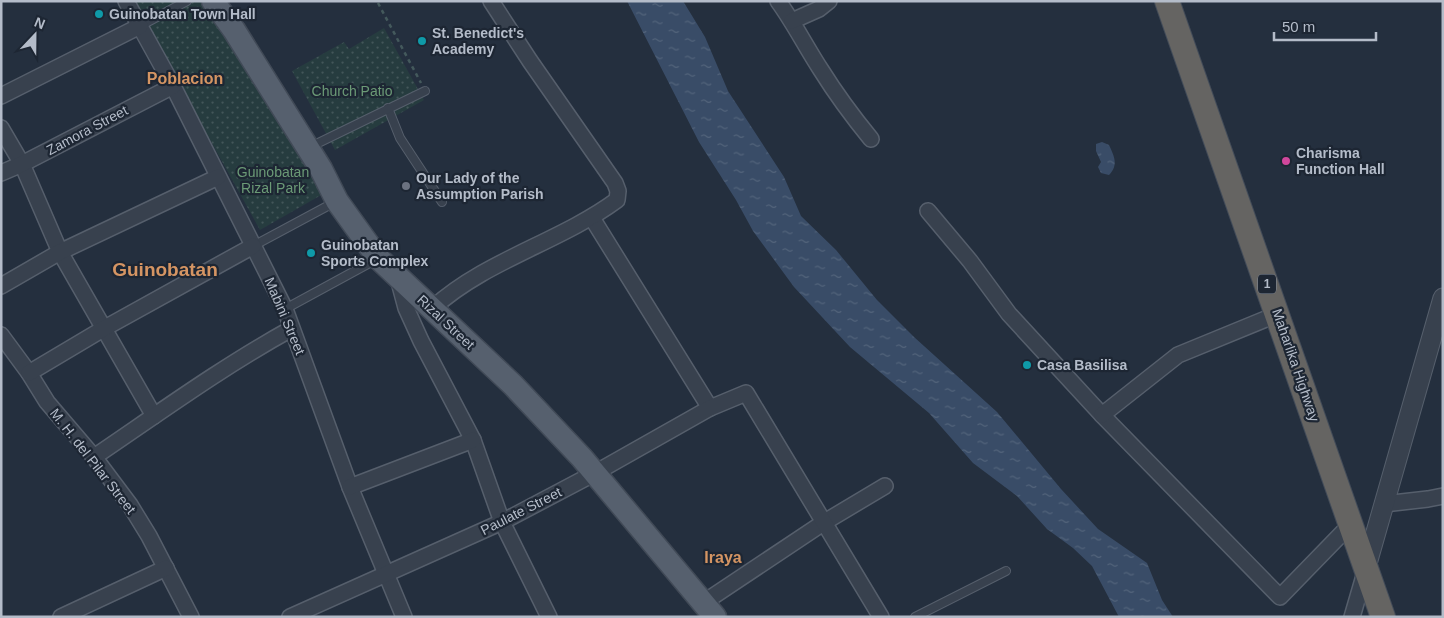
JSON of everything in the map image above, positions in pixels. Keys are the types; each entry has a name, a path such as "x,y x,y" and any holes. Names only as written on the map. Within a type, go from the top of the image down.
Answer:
{"highway":[{"name":"Maharlika Highway","path":"1167,1 1383,617"}],"main road":[{"name":"Rizal Street","path":"213,1 234,30 307,148 337,201 378,258 513,385 595,473 709,610"}],"street":[{"name":"Mabini Street","path":"126,1 173,86 285,309 350,487 404,617"},
{"path":"433,308 446,296 464,284 592,218 617,200 618,191 492,1"},
{"path":"778,1 792,20 820,69 848,110 871,139"},
{"path":"792,20 819,9 829,1"},
{"path":"1,96 140,26"},
{"name":"Zamora Street","path":"1,173 173,86"},
{"path":"1,128 22,164 60,252 154,416"},
{"path":"1,286 60,252 218,177"},
{"path":"928,211 970,261 1009,314 1102,415 1280,597 1351,524"},
{"path":"592,218 710,408"},
{"path":"29,373 103,329 253,246"},
{"path":"398,278 406,308 420,341 473,440 502,522 549,617"},
{"path":"1352,617 1443,298"},
{"path":"1102,415 1178,355 1278,314"},
{"path":"94,458 254,349 291,329"},
{"name":"M. H. del Pilar Street","path":"1,336 29,373 47,402 130,505 191,617"},
{"name":"Paulate Street","path":"290,617 502,522 595,473 710,408 746,393 823,523"},
{"path":"350,487 473,440"},
{"path":"709,610 823,523 885,486"},
{"path":"1384,504 1443,496"},
{"path":"823,523 881,617"},
{"path":"61,617 166,568"}],"lane":[{"path":"140,26 187,1"},
{"path":"307,148 425,91"},
{"path":"388,108 400,138 442,202"},
{"path":"253,246 337,201"},
{"path":"285,309 378,258"},
{"path":"915,617 1006,571"}],"path":[{"path":"378,2 425,91"}],"green space":[{"name":"Guinobatan Rizal Park","path":"133,1 204,1 323,194 260,230"},
{"name":"Church Patio","path":"384,28 424,100 335,150 292,71 344,42 349,49"}],"water":[{"path":"627,1 683,1 705,37 728,91 784,177 801,216 836,250 877,300 914,337 997,412 1061,489 1098,529 1147,563 1162,600 1173,617 1119,617 1092,566 1073,548 1047,529 1017,496 973,463 929,413 850,347 794,287 753,231 736,200 699,142"},
{"path":"1102,142 1109,145 1115,160 1114,168 1109,175 1101,173 1098,167 1101,162 1096,151 1096,144"}],"place":[{"name":"Guinobatan Town Hall","path":"99,14"},
{"name":"St. Benedict's Academy","path":"422,41"},
{"name":"Charisma Function Hall","path":"1286,161"},
{"name":"Our Lady of the Assumption Parish","path":"406,186"},
{"name":"Guinobatan Sports Complex","path":"311,253"},
{"name":"Casa Basilisa","path":"1027,365"}],"district":[{"name":"Poblacion","path":"185,78"},
{"name":"Guinobatan","path":"165,269"},
{"name":"Iraya","path":"723,557"}]}
